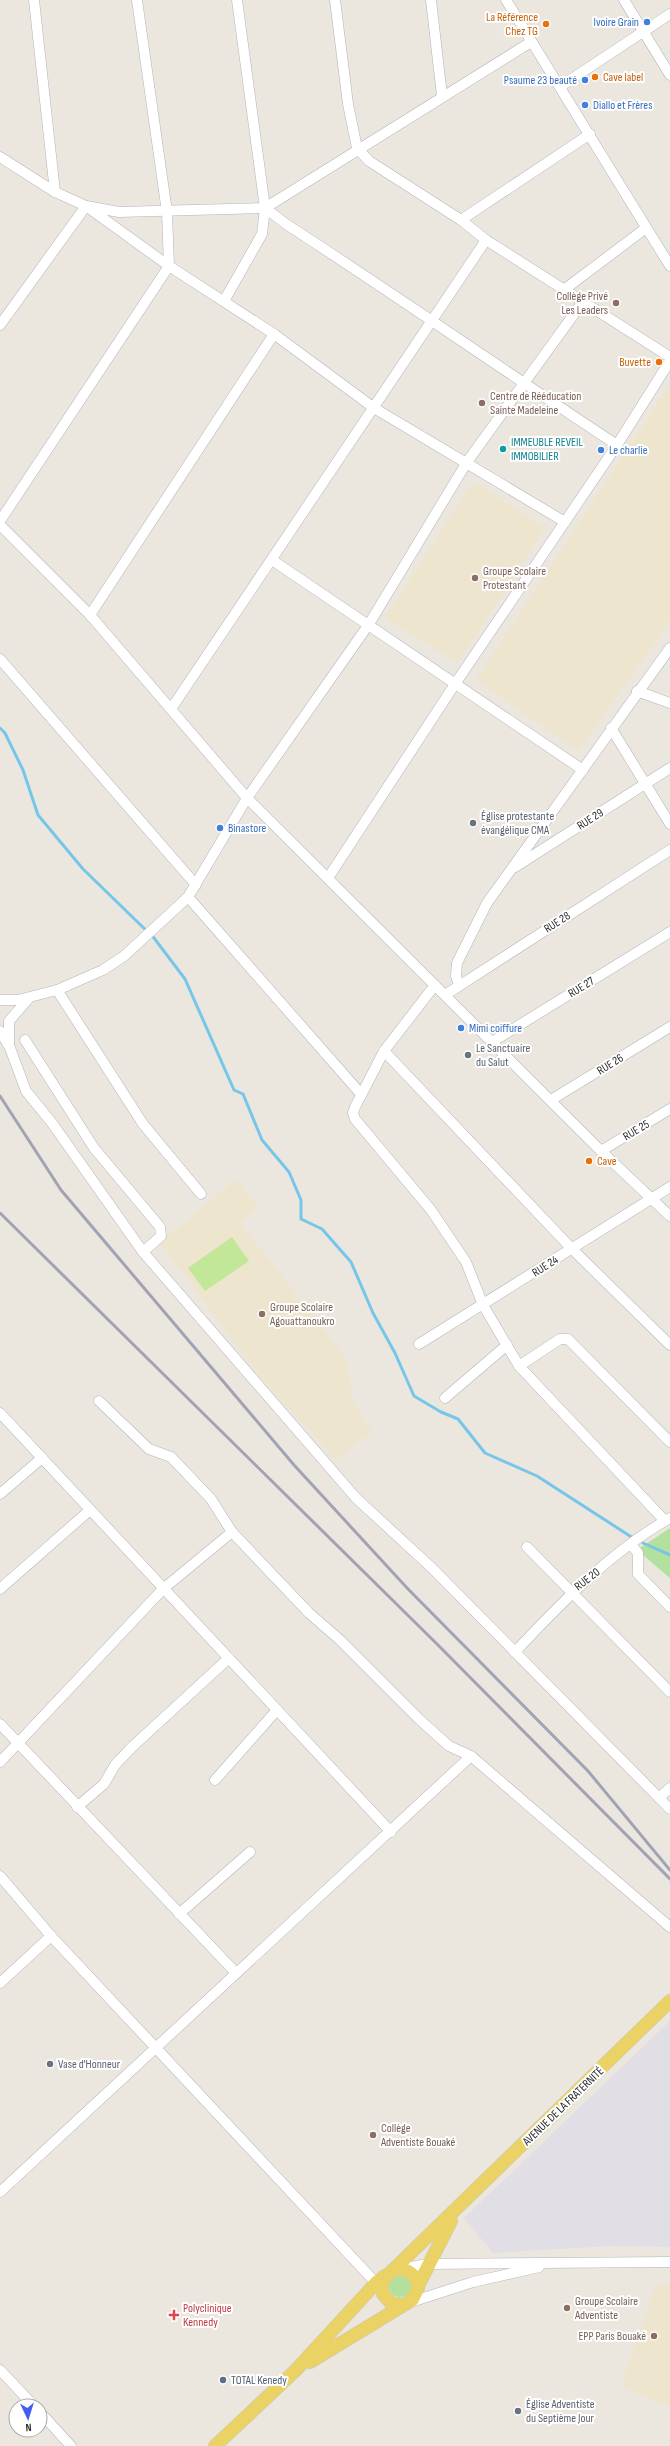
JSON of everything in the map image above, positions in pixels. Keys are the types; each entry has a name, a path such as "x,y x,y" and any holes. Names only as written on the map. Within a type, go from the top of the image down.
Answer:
{"main road":[{"name":"AVENUE DE LA FRATERNITÉ","path":"215,2446 295,2371 389,2274 670,2001"},
{"name":"AVENUE DE LA FRATERNITÉ","path":"418,2286 427,2264 456,2210"},
{"path":"411,2273 418,2286 415,2296 405,2304 391,2303 383,2294 381,2287 389,2274 411,2273"},
{"name":"AVENUE DE LA FRATERNITÉ","path":"295,2371 405,2304"}],"street":[{"path":"34,0 55,192"},
{"path":"0,521 169,266 167,212 137,0"},
{"path":"224,301 262,234 265,208 237,0"},
{"path":"335,0 348,104 357,148 369,161 461,220 486,240 565,289 582,303 670,357"},
{"path":"431,0 442,96"},
{"path":"506,0 530,42 561,86 670,266"},
{"path":"624,0 670,75"},
{"path":"561,86 670,14"},
{"path":"86,206 119,212 167,212 265,208 357,148 530,42"},
{"path":"461,220 590,134"},
{"path":"0,157 55,192 86,206 169,266 274,334 374,408 467,462 565,522"},
{"path":"0,325 86,206"},
{"path":"265,208 286,224 433,319 524,384 617,445"},
{"path":"565,289 646,228"},
{"path":"171,709 486,240"},
{"path":"0,1000 18,1000 57,990 103,970 124,956 188,897 247,798 369,624 467,462 582,303"},
{"path":"90,615 274,334"},
{"path":"328,878 455,684 617,445 670,361"},
{"path":"0,525 90,615 247,798 601,1151 670,1216"},
{"path":"272,560 369,624 583,770"},
{"path":"459,985 456,976 457,963 487,902 583,770 637,691 670,648"},
{"path":"0,659 196,885"},
{"path":"637,691 668,700"},
{"path":"611,728 670,824"},
{"name":"RUE 29","path":"510,870 670,768"},
{"name":"RUE 28","path":"445,995 670,850"},
{"path":"188,897 361,1094"},
{"name":"RUE 27","path":"492,1042 670,932"},
{"path":"435,985 384,1051 361,1094 353,1113 355,1118 431,1210 466,1262 483,1305 519,1366 668,1519"},
{"path":"57,990 144,1124 201,1194"},
{"path":"10,1048 9,1021 30,997"},
{"name":"RUE 26","path":"551,1100 670,1027"},
{"path":"0,1031 10,1048 26,1090 52,1123 143,1252 356,1498 432,1568 670,1810"},
{"path":"25,1040 94,1148 160,1227 161,1236 143,1252"},
{"path":"384,1051 572,1248 670,1345"},
{"name":"RUE 25","path":"601,1151 670,1109"},
{"name":"RUE 24","path":"419,1344 670,1187"},
{"path":"519,1366 560,1339 568,1339 670,1442"},
{"path":"445,1398 507,1345"},
{"path":"99,1401 149,1449 171,1456 211,1499 232,1532 309,1613 351,1650 419,1719 449,1746 471,1756 670,1927"},
{"path":"0,1413 391,1832"},
{"path":"0,1494 42,1458"},
{"path":"0,1589 90,1510"},
{"name":"RUE 20","path":"515,1652 571,1592 668,1519"},
{"path":"0,1762 163,1589 232,1532"},
{"path":"632,1545 638,1553 638,1574 670,1607"},
{"path":"527,1547 670,1692"},
{"path":"77,1808 104,1784 115,1765 132,1747 229,1658"},
{"path":"214,1780 278,1710"},
{"path":"0,1724 77,1808 236,1973"},
{"path":"0,2192 236,1973 391,1832 471,1756"},
{"path":"659,1798 670,1788"},
{"path":"179,1914 250,1852"},
{"path":"0,1876 51,1936 156,2048 389,2274 427,2264 519,2262 551,2264 610,2261 670,2262"},
{"path":"0,1983 51,1936"},
{"path":"405,2304 473,2282 551,2264"},
{"path":"0,2370 26,2398"},
{"path":"48,2421 71,2446"}],"shaded area":[{"path":"670,384 670,621 578,751 476,680"},
{"path":"478,484 545,528 458,663 385,618 468,489"},
{"name":"Groupe Scolaire Agouattanoukro","path":"236,1179 258,1207 240,1222 347,1360 353,1400 372,1432 336,1460 262,1379 160,1243"},
{"path":"670,2021 670,2247 610,2246 493,2253 464,2218"},
{"name":"EPP Paris Bouaké","path":"657,2283 670,2286 670,2407 621,2386"}],"green space":[{"path":"232,1237 249,1261 205,1291 188,1268"},
{"path":"670,1528 670,1578 637,1550"},
{"path":"400,2275 408,2278 411,2286 408,2294 400,2297 392,2294 389,2286 392,2278"}],"waterway":[{"path":"0,728 5,733 23,770 38,815 83,869 154,938 185,979 234,1090 243,1094 262,1140 289,1172 301,1200 301,1219 322,1229 351,1262 373,1313 395,1353 414,1396 441,1412 458,1419 485,1453 537,1476 633,1538"},
{"path":"643,1543 670,1555"}],"railway":[{"path":"0,1096 61,1190 294,1465 408,1589 588,1771 670,1870"},
{"path":"0,1213 437,1644 670,1879"}],"place":[{"name":"Ivoire Grain","path":"647,22"},
{"name":"La Référence Chez TG","path":"546,24"},
{"name":"Cave label","path":"595,77"},
{"name":"Psaume 23 beauté","path":"585,80"},
{"name":"Diallo et Frères","path":"585,105"},
{"name":"Collège Privé Les Leaders","path":"616,303"},
{"name":"Buvette","path":"659,362"},
{"name":"Centre de Rééducation Sainte Madeleine","path":"482,403"},
{"name":"IMMEUBLE REVEIL IMMOBILIER","path":"503,449"},
{"name":"Le charlie","path":"601,450"},
{"name":"Groupe Scolaire Protestant","path":"475,578"},
{"name":"Église protestante évangélique CMA","path":"473,823"},
{"name":"Binastore","path":"220,828"},
{"name":"Mimi coiffure","path":"461,1028"},
{"name":"Le Sanctuaire du Salut","path":"468,1055"},
{"name":"Cave","path":"589,1161"},
{"name":"Groupe Scolaire Agouattanoukro","path":"262,1314"},
{"name":"Vase d'Honneur","path":"50,2064"},
{"name":"Collège Adventiste Bouaké","path":"373,2135"},
{"name":"Groupe Scolaire Adventiste","path":"567,2308"},
{"name":"Polyclinique Kennedy","path":"174,2315"},
{"name":"EPP Paris Bouaké","path":"654,2336"},
{"name":"TOTAL Kenedy","path":"223,2380"},
{"name":"Église Adventiste du Septième Jour","path":"518,2411"}]}
